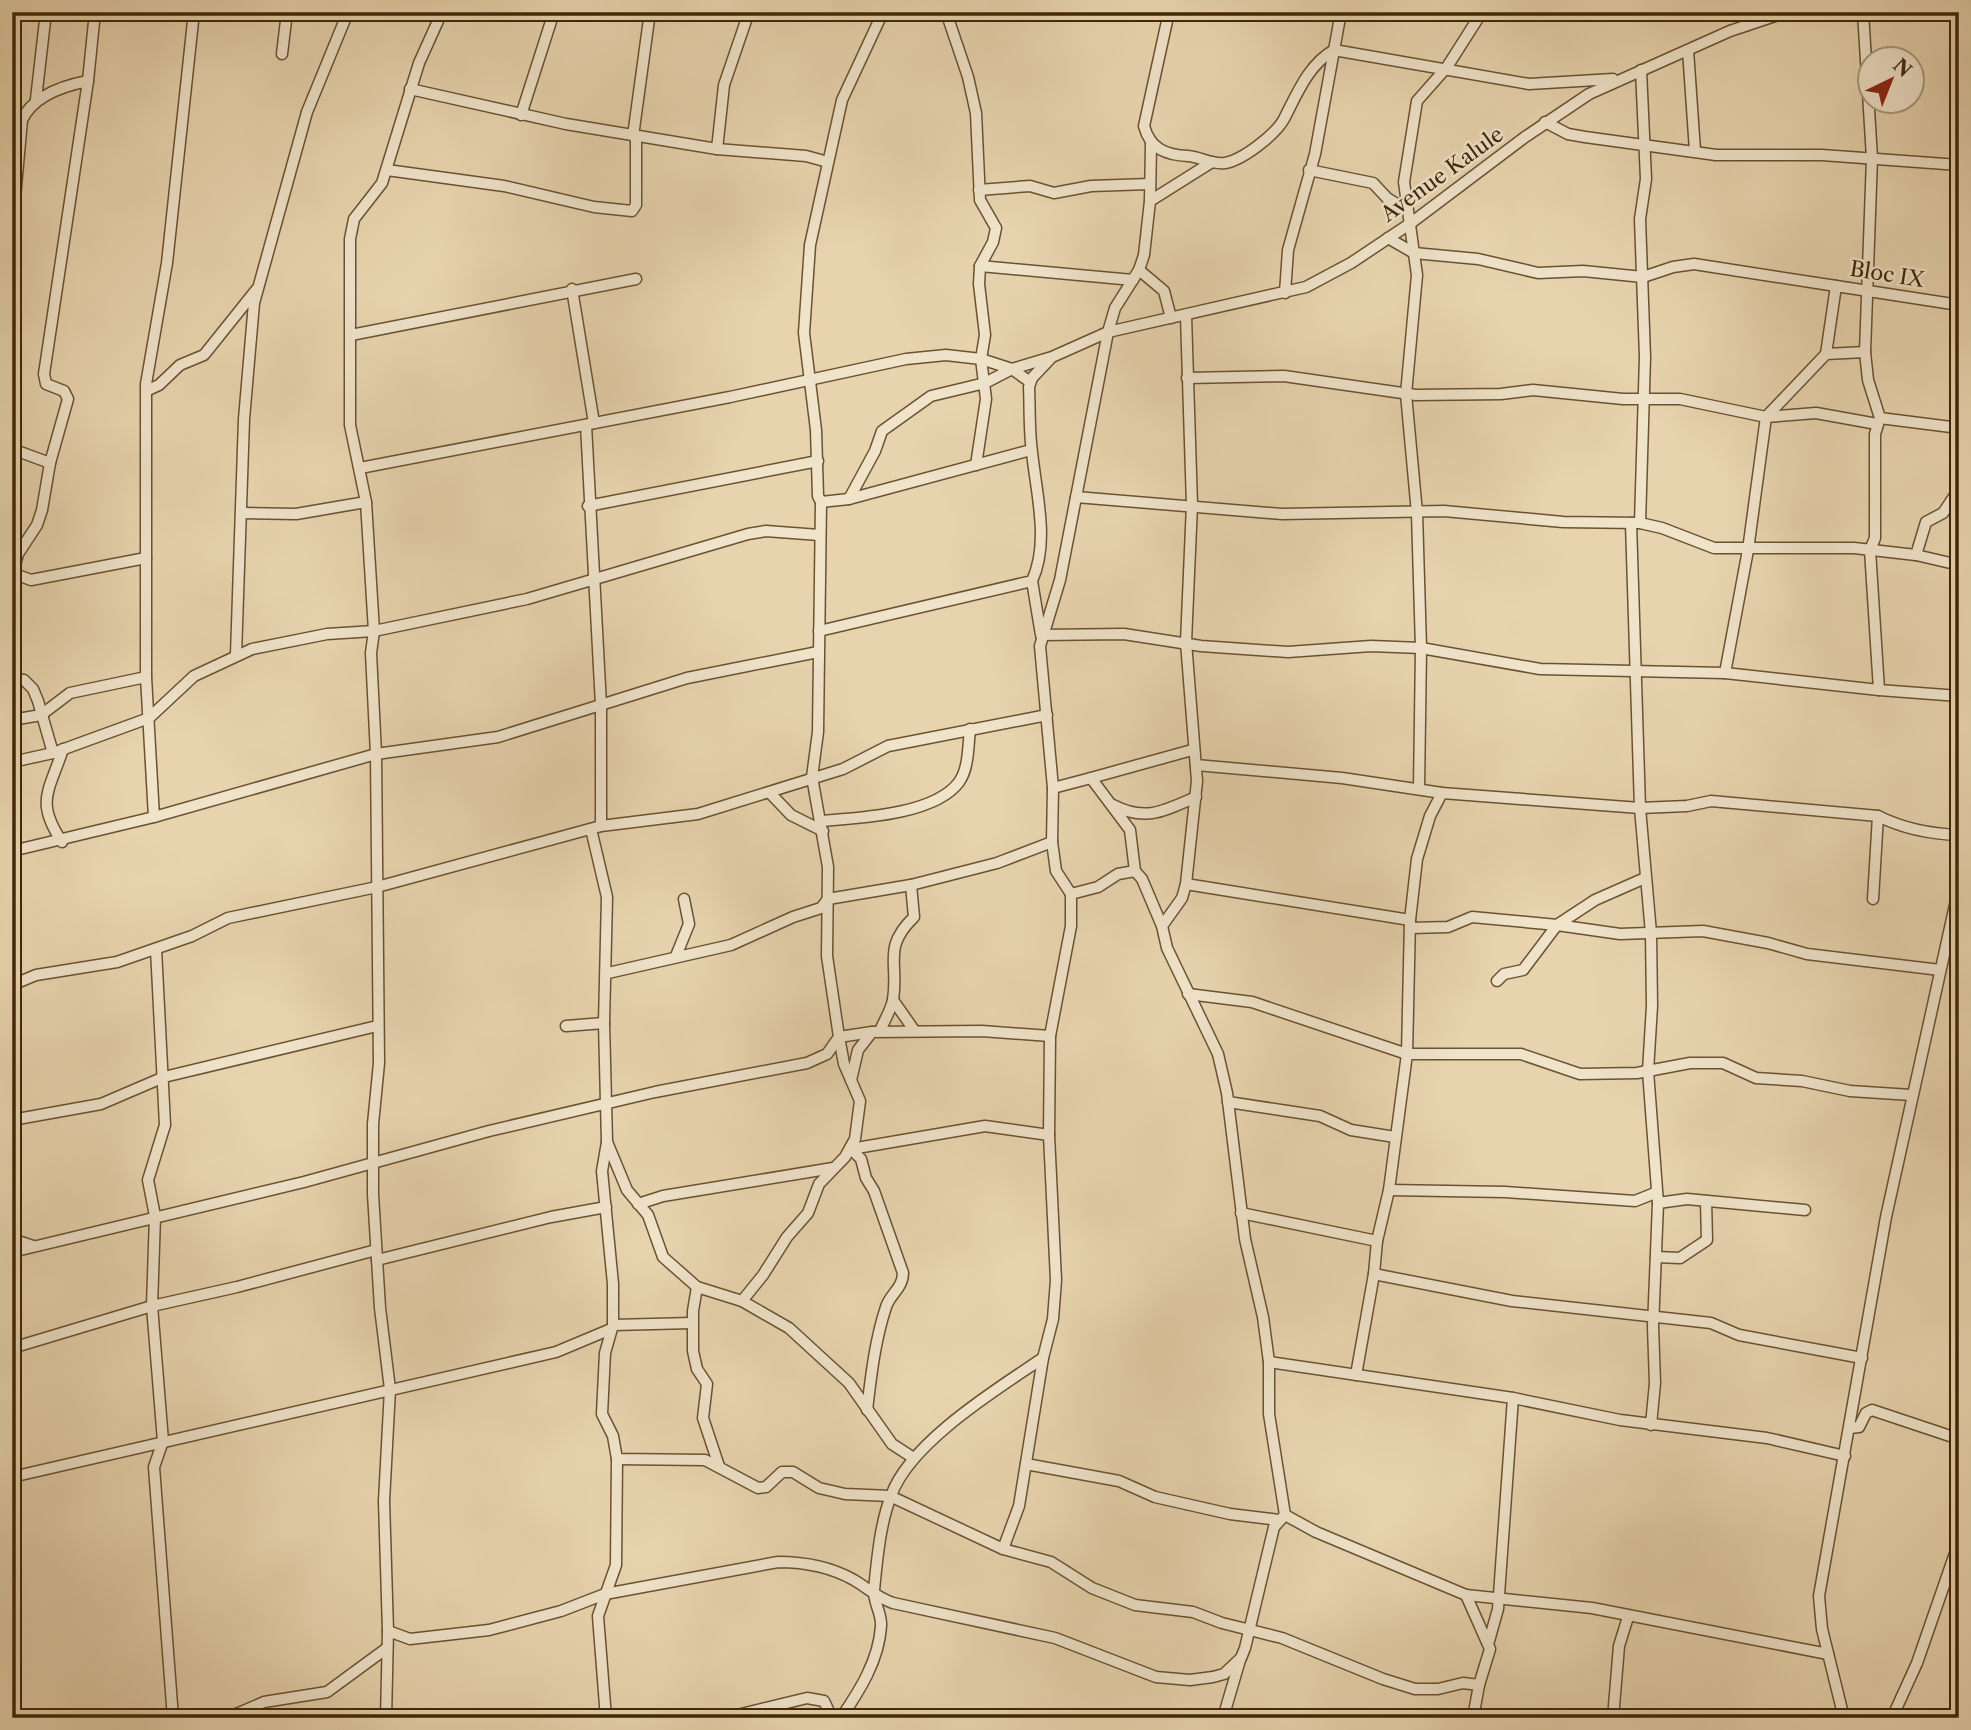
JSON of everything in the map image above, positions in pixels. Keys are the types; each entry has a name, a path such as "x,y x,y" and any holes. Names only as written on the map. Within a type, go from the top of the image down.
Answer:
{"street":[{"path":"12,231 22,120 36,99 46,12"},
{"path":"95,12 88,81 44,374 46,384 64,391 68,399 50,463 37,525 15,556 13,574 31,580 146,558"},
{"path":"154,817 146,677 148,390 169,251 194,12"},
{"path":"282,54 287,12"},
{"path":"236,655 236,585 242,513 246,386 259,287 307,112 348,12"},
{"path":"386,1718 388,1631 384,1501 390,1389 376,1255 373,1164 377,1026 376,754 371,653 374,631 366,502 350,425 350,239 354,219 377,192 387,170 410,89 442,12"},
{"path":"521,115 554,12"},
{"path":"387,170 505,186 594,207 632,211 636,205 634,136 650,12"},
{"path":"717,149 724,85 749,12"},
{"path":"742,1301 763,1275 787,1237 808,1213 820,1184 851,1149 860,1101 844,1064 827,956 828,899 822,826 813,777 818,732 821,502 818,496 818,461 804,333 804,289 842,100 883,12"},
{"path":"946,12 968,77 975,113 980,200 996,228 993,242 981,266 979,284 985,335 981,359 985,383 985,410 976,464"},
{"path":"1041,635 1060,580 1108,332 1115,308 1136,275 1150,201 1151,144 1144,127 1145,115 1169,12"},
{"path":"1284,293 1288,250 1310,170 1341,12"},
{"path":"1419,789 1421,648 1416,513 1406,394 1417,275 1404,182 1417,101 1447,67 1482,12"},
{"name":"Avenue Kalule","path":"849,499 875,451 881,431 931,396 985,383 1012,369 1052,357 1108,332 1284,293 1325,279 1411,223 1545,122 1620,78 1730,32 1787,12"},
{"path":"1863,12 1872,158 1866,352 1868,380 1878,421 1874,450 1875,538 1870,550 1879,690"},
{"path":"1151,144 1173,155 1193,156 1212,162 1230,162 1247,155 1278,126 1301,84 1334,50"},
{"path":"1334,50 1447,67 1539,85 1620,78"},
{"path":"1688,50 1695,150"},
{"path":"1641,70 1646,185 1640,219 1645,400 1636,523 1636,669 1640,808 1651,933 1652,1006 1648,1071 1656,1198 1653,1316 1655,1360 1651,1425"},
{"path":"36,99 88,81"},
{"path":"410,89 521,115 634,136 717,149 781,153 828,162"},
{"path":"1545,122 1568,134 1716,155 1791,154 1959,165"},
{"path":"1150,201 1212,162"},
{"path":"1310,170 1373,183 1387,198 1407,210"},
{"path":"979,190 1030,186 1054,193 1091,186 1149,184"},
{"path":"1388,238 1414,253 1478,258 1538,273 1583,271 1643,277 1673,267 1694,264 1836,286"},
{"path":"981,266 1136,275 1164,290 1171,318"},
{"path":"351,335 433,321 572,289 636,279"},
{"name":"Bloc IX","path":"1826,354 1836,286 1870,289 1959,305"},
{"path":"148,390 159,385 180,365 204,355 259,287"},
{"path":"572,289 590,424 588,506 601,705 596,827 607,897 608,973 604,1023 607,1142 602,1171 612,1327 605,1353 602,1413 613,1437 617,1459 616,1565 598,1616 606,1718"},
{"path":"1162,926 1182,898 1186,884 1196,797 1196,765 1192,750 1193,711 1186,642 1192,505 1186,316"},
{"path":"1725,673 1748,550 1766,417 1826,354 1866,352"},
{"path":"360,468 808,381 906,359 946,355 981,359 1012,369 1030,382"},
{"path":"1003,1549 1016,1522 1043,1358 1053,1319 1056,1280 1049,1135 1050,1036 1071,926 1071,894 1056,871 1052,842 1053,789 1040,662 1041,635 1032,581 1038,562 1041,517 1031,450 1030,382 1052,357"},
{"path":"1187,378 1284,376 1406,394 1501,394 1533,390 1645,400 1681,399 1766,417 1816,413 1959,428"},
{"path":"12,449 50,463"},
{"path":"821,502 849,499 1031,450"},
{"path":"588,506 818,461"},
{"path":"1916,555 1924,524 1942,513 1959,489"},
{"path":"1076,497 1192,505 1231,512 1282,514 1465,511 1563,523 1636,523 1662,528 1714,548 1748,550 1805,545 1916,555 1959,565"},
{"path":"242,513 296,514 366,502"},
{"path":"12,762 58,751 149,718 188,681 236,655 281,642 374,631 527,599 748,534 766,531 819,534"},
{"path":"819,631 1032,581"},
{"path":"1041,635 1124,635 1201,646 1288,652 1371,646 1421,648 1540,669 1725,673 1959,696"},
{"path":"12,852 62,842 376,754 487,739 687,678 818,652"},
{"path":"12,720 41,715 70,693 146,677"},
{"path":"12,678 28,682 58,751 45,800 45,811 62,842"},
{"path":"12,985 36,975 117,962 156,949 228,918 377,887 596,827 698,814 843,769 888,746 1047,715"},
{"path":"770,793 791,815 822,826 886,814 945,793 958,782 964,769 970,729"},
{"path":"1053,789 1192,750"},
{"path":"1196,765 1342,778 1442,793 1640,808 1687,806 1710,801 1878,816 1922,832 1959,835"},
{"path":"1091,778 1130,830 1135,871 1142,878 1162,926 1167,948 1218,1055 1228,1102 1241,1213 1269,1362 1269,1414 1282,1518 1271,1537 1249,1630 1223,1718"},
{"path":"1356,1375 1374,1274 1377,1241 1389,1190 1407,1054 1411,924 1417,859 1430,816 1442,793"},
{"path":"1111,804 1136,816 1165,811 1196,797"},
{"path":"1130,830 1136,816"},
{"path":"1873,899 1878,816"},
{"path":"608,973 753,937 782,921 821,908 828,899 911,885 997,863 1052,842"},
{"path":"12,865 15,884 12,927"},
{"path":"1071,894 1098,887 1118,874 1135,871"},
{"path":"1497,981 1504,974 1522,970 1557,925 1595,900 1645,878"},
{"path":"1186,884 1411,924 1448,926 1472,917 1557,925 1591,932 1703,931 1768,943 1807,954 1940,970"},
{"path":"850,1080 858,1050 876,1032 893,1000 892,949 904,924 914,916 911,885"},
{"path":"1844,1718 1818,1605 1911,1095 1959,887"},
{"path":"676,956 689,923 684,899"},
{"path":"156,949 165,1125 148,1180 155,1216 152,1306 163,1441 154,1466 165,1583 173,1718"},
{"path":"1188,994 1252,1002 1407,1054 1521,1054 1575,1073 1648,1071 1689,1063 1723,1063 1756,1078 1802,1081 1850,1091 1911,1095"},
{"path":"893,1000 914,1030"},
{"path":"566,1027 604,1023"},
{"path":"12,1120 101,1104 164,1077 377,1026"},
{"path":"12,1252 373,1164 454,1140 607,1103 807,1063 827,1054 839,1037 914,1030 1050,1036"},
{"path":"827,1054 844,1064"},
{"path":"1228,1102 1320,1116 1351,1130 1395,1137"},
{"path":"851,1149 985,1126 1049,1135"},
{"path":"607,1142 628,1190 648,1215 663,1257 697,1287 742,1301 789,1328 849,1383 892,1444 912,1457"},
{"path":"851,1149 861,1159 903,1273 903,1282 886,1304 873,1360 867,1411"},
{"path":"638,1204 663,1196 834,1168"},
{"path":"1389,1190 1505,1192 1635,1201 1656,1198 1686,1199 1805,1210"},
{"path":"1656,1257 1680,1258 1707,1240 1706,1202"},
{"path":"12,1348 152,1306 376,1255 606,1207"},
{"path":"1241,1213 1377,1241"},
{"path":"12,1239 34,1247"},
{"path":"1374,1274 1512,1301 1711,1323 1739,1335 1862,1357"},
{"path":"697,1287 692,1323 697,1369 707,1384 703,1418 719,1466"},
{"path":"12,1477 556,1352 612,1327 692,1323"},
{"path":"841,1718 874,1659 881,1627 880,1609 874,1596 890,1496 912,1457 997,1389 1043,1358"},
{"path":"1269,1362 1513,1398 1651,1425 1743,1434 1844,1456"},
{"path":"1473,1718 1479,1685 1489,1657 1489,1641 1499,1597 1513,1398"},
{"path":"1849,1428 1859,1427 1866,1413 1872,1410 1959,1439"},
{"path":"617,1459 705,1460 758,1488 766,1487 782,1472 793,1472 819,1488 845,1494 890,1496 1003,1549 1051,1562 1076,1580 1119,1600 1153,1609 1193,1612 1222,1623 1310,1647 1398,1685 1428,1690 1463,1683 1479,1685"},
{"path":"1026,1464 1119,1481 1156,1497 1230,1514 1282,1518 1466,1595 1592,1608 1828,1654"},
{"path":"1892,1718 1917,1663 1959,1542"},
{"path":"388,1631 410,1639 489,1630 561,1611 605,1594 803,1562 855,1581 874,1596 1055,1639 1156,1677 1190,1680 1213,1677 1224,1674 1241,1658"},
{"path":"1466,1595 1489,1641"},
{"path":"1613,1718 1619,1646 1628,1617"},
{"path":"228,1718 264,1702 327,1692 387,1648"},
{"path":"724,1718 807,1698 824,1701 832,1718"},
{"path":"1954,1718 1959,1703"}]}
